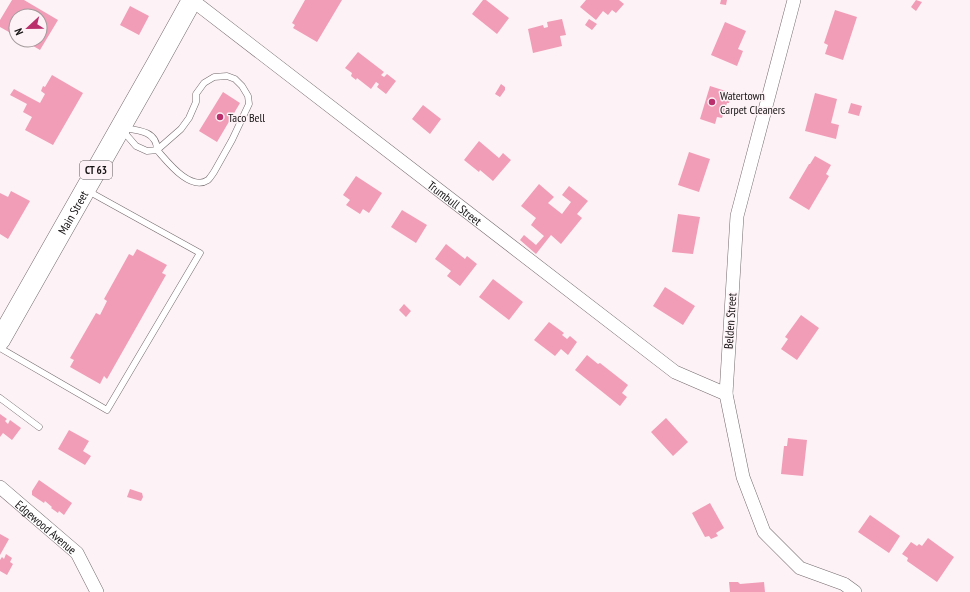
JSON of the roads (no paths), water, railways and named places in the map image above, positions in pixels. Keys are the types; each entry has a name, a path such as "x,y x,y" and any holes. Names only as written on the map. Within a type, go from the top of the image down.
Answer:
{"main road":[{"name":"Main Street","path":"0,340 192,0"}],"street":[{"name":"Trumbull Street","path":"192,0 675,372 726,394"},
{"name":"Belden Street","path":"794,0 737,216 726,394 743,477 764,532 800,568 844,584 855,592"},
{"name":"Edgewood Avenue","path":"0,487 77,553 97,592"}],"lane":[{"path":"120,127 136,146 147,151 157,150 181,129 189,118 196,102 196,94 210,79 228,76 235,79 242,86 248,96 249,104 232,140 214,172 207,180 196,183 186,178 172,167 157,150 157,144 154,138 144,131 120,127"},
{"path":"0,348 107,410 200,253 85,189"},
{"path":"0,398 39,427"}],"place":[{"name":"Watertown Carpet Cleaners","path":"712,102"},
{"name":"Taco Bell","path":"220,117"}]}
